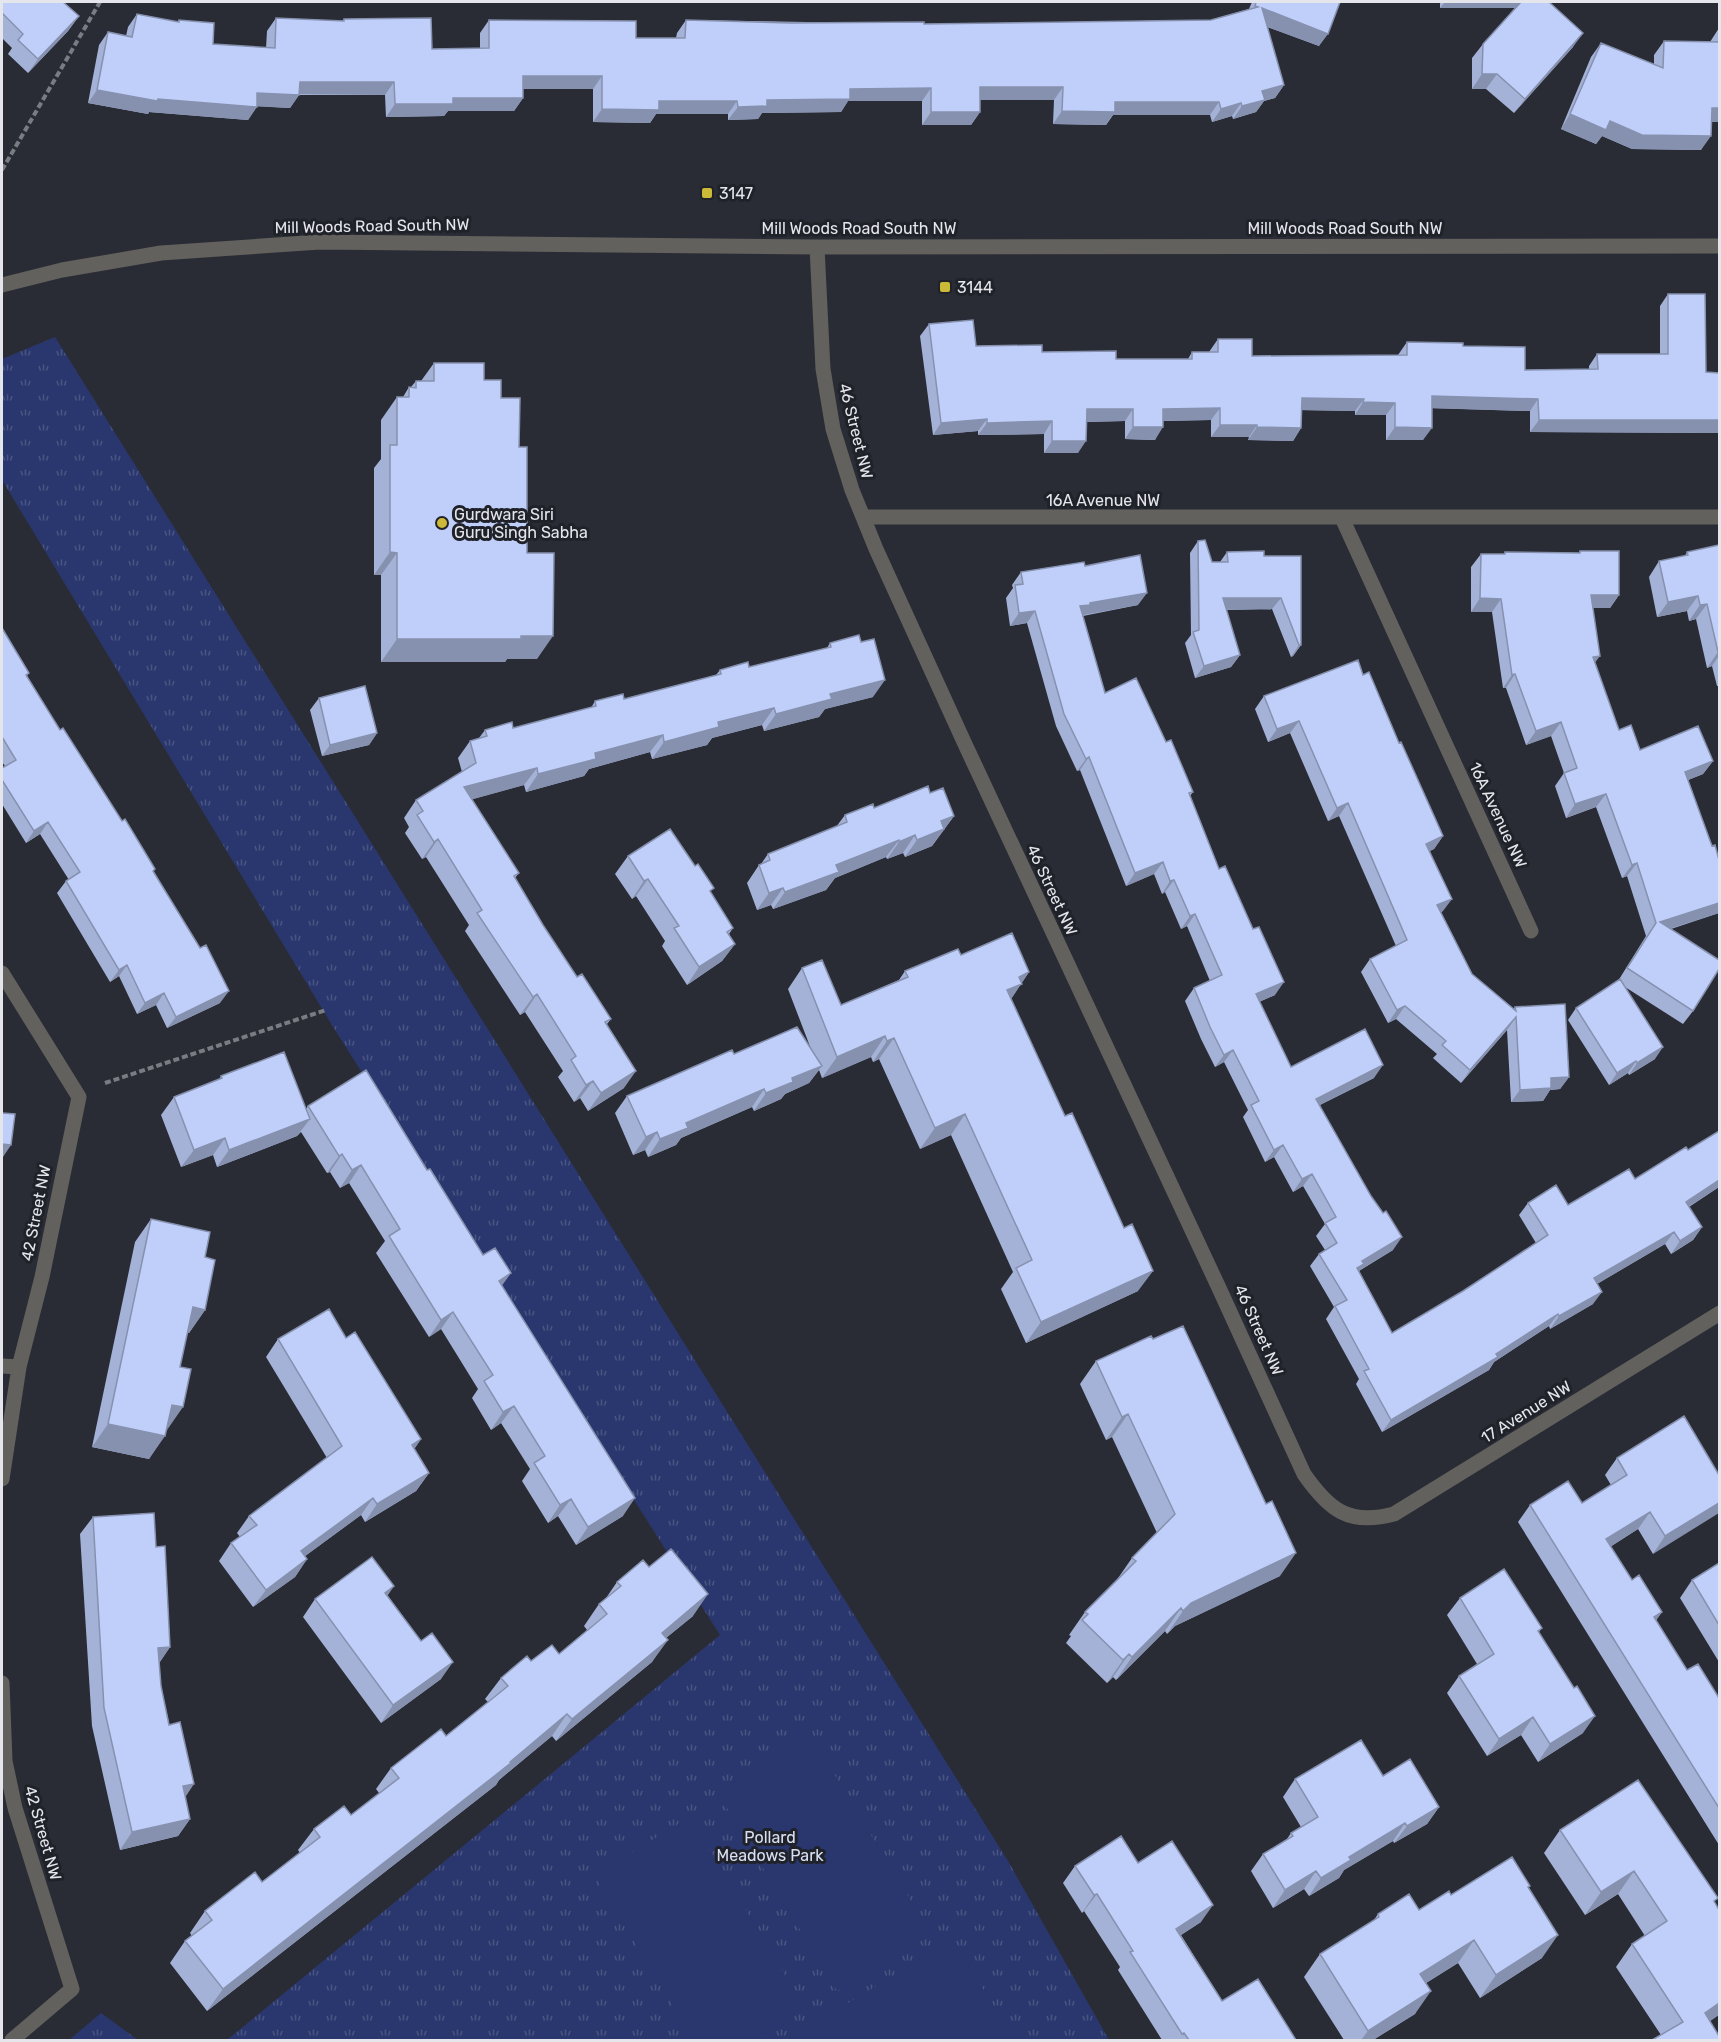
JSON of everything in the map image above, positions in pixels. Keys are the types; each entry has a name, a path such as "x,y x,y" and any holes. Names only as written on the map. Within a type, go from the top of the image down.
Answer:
{"street":[{"name":"Mill Woods Road South NW","path":"2,285 72,268 161,253 320,242 817,247 1719,246"},
{"name":"46 Street NW","path":"817,247 822,358 828,400 842,460 876,549 1023,871 1220,1288 1304,1474 1316,1491 1330,1505 1345,1515"},
{"name":"16A Avenue NW","path":"863,517 1719,517"},
{"name":"16A Avenue NW","path":"1342,518 1531,931"},
{"name":"42 Street NW","path":"2,973 79,1097 42,1277 19,1367 2,1479"},
{"name":"17 Avenue NW","path":"1345,1515 1376,1519 1394,1514 1719,1313"},
{"path":"2,1366 19,1367"},
{"name":"42 Street NW","path":"2,1683 5,1761 15,1808 72,1989 12,2040"}],"path":[{"path":"2,170 100,2"},
{"path":"105,1083 326,1010"}],"green space":[{"name":"Pollard Meadows Park","path":"55,337 1008,1861 1109,2040 227,2040 720,1635 335,1030 2,480 2,359"},
{"name":"Pollard Meadows Park","path":"811,1736 931,1934 837,1991 718,1793"},
{"path":"690,1817 804,2007 749,2040 694,2040 594,1875"},
{"path":"953,1940 1014,2040 787,2040"},
{"path":"101,2013 138,2040 69,2040"}],"building":[{"path":"2,2 63,2 79,16 38,59 18,40 23,34 2,13"},
{"path":"1256,2 1340,2 1328,34 1262,8 1284,85 1262,91 1265,100 1242,106 1241,103 1221,109 1219,102 1115,102 1115,112 1062,111 1063,87 980,87 980,112 931,112 931,88 850,89 850,99 767,100 767,106 738,107 737,101 659,101 659,110 602,109 602,76 523,76 523,98 453,98 453,104 395,104 394,82 300,82 299,95 257,93 257,107 158,99 157,101 97,90 108,32 132,37 137,14 179,22 179,20 214,23 213,44 275,48 276,18 344,21 344,19 431,18 432,49 489,48 489,20 636,21 636,38 685,38 686,20 791,23 924,22 924,24 1211,20 1258,7 1255,6"},
{"path":"1521,2 1549,2 1583,33 1525,99 1497,74 1482,74 1483,44"},
{"path":"1664,41 1719,42 1719,108 1712,108 1711,136 1642,135 1610,121 1606,130 1570,114 1601,43 1663,68"},
{"path":"1668,294 1705,294 1706,372 1719,373 1719,420 1539,420 1538,399 1432,396 1432,428 1395,427 1395,403 1363,402 1364,399 1302,398 1301,428 1220,425 1220,408 1163,409 1163,427 1133,427 1133,409 1087,409 1086,441 1052,441 1052,421 987,423 987,419 941,423 929,324 973,320 976,346 1042,345 1042,352 1116,351 1116,359 1192,359 1192,352 1218,352 1218,339 1252,339 1252,356 1407,355 1407,342 1463,343 1463,346 1525,347 1525,370 1598,369 1597,354 1668,354"},
{"name":"Gurdwara Siri Guru Singh Sabha","path":"434,363 484,363 484,380 501,380 501,398 520,398 519,447 527,447 527,553 554,553 553,636 521,636 521,639 397,639 397,553 390,552 390,445 397,445 397,397 409,397 409,387 416,388 416,381 434,381"},
{"path":"1205,540 1212,562 1228,562 1227,552 1264,551 1264,556 1301,556 1301,645 1299,645 1281,598 1223,598 1240,655 1204,666 1193,632 1199,630 1198,541"},
{"path":"1719,545 1718,652 1707,604 1700,605 1698,596 1668,602 1659,561"},
{"path":"1580,551 1619,551 1619,595 1591,595 1600,656 1593,657 1619,730 1631,725 1640,750 1698,726 1713,761 1685,772 1719,860 1719,903 1660,922 1719,960 1719,969 1693,1011 1627,968 1656,923 1637,863 1632,865 1606,794 1575,804 1564,773 1577,768 1561,722 1536,731 1515,674 1512,675 1501,599 1480,598 1481,554 1580,553"},
{"path":"1140,555 1147,593 1080,606 1105,693 1136,678 1166,742 1171,740 1193,792 1189,793 1219,869 1225,866 1253,929 1259,927 1284,982 1256,994 1291,1067 1365,1029 1383,1065 1316,1099 1371,1196 1383,1213 1386,1211 1402,1237 1362,1261 1364,1264 1357,1268 1392,1333 1463,1291 1548,1235 1528,1203 1556,1185 1568,1205 1629,1169 1635,1179 1686,1147 1688,1150 1719,1131 1719,1180 1686,1202 1702,1227 1680,1241 1674,1232 1594,1278 1602,1292 1559,1316 1558,1314 1496,1354 1498,1357 1391,1420 1364,1371 1369,1369 1335,1306 1347,1300 1319,1254 1337,1243 1325,1223 1336,1217 1312,1174 1302,1179 1283,1145 1274,1150 1251,1105 1259,1101 1233,1050 1224,1055 1194,988 1222,975 1195,914 1190,916 1174,880 1170,881 1163,862 1135,873 1089,757 1086,759 1064,714 1035,611 1019,613 1015,585 1023,584 1021,572 1084,562 1085,566"},
{"path":"2,628 29,673 26,675 60,730 63,728 122,821 125,819 155,869 153,871 200,948 206,945 229,991 176,1017 164,993 145,1003 127,965 119,970 66,881 80,872 48,822 34,831 2,780 2,768 16,760 2,737"},
{"path":"859,635 861,642 874,639 885,680 830,694 832,699 776,714 774,708 718,722 719,727 664,742 663,735 595,753 596,759 538,774 537,768 464,787 519,873 514,876 543,925 577,977 582,974 611,1019 605,1022 636,1071 601,1093 593,1081 586,1085 571,1060 576,1056 537,994 533,997 477,913 482,910 438,839 434,842 417,815 423,811 416,800 476,763 470,741 487,736 485,730 512,722 513,728 596,706 595,701 623,694 624,699 721,674 720,670 748,662 749,667 831,647 830,643"},
{"path":"1358,660 1363,675 1369,672 1399,743 1401,742 1443,836 1426,844 1452,899 1437,905 1472,974 1516,1011 1515,1007 1565,1004 1569,1077 1551,1078 1551,1088 1520,1090 1516,1017 1470,1070 1442,1045 1446,1041 1405,1006 1397,1010 1370,959 1407,940 1348,803 1337,808 1299,721 1277,729 1264,696"},
{"path":"365,686 377,733 330,745 319,698"},
{"path":"928,786 930,793 943,788 954,816 941,821 944,829 917,840 915,835 899,842 899,840 836,865 839,872 785,892 783,888 769,893 759,865 770,860 768,854 847,822 845,815 873,804 874,808"},
{"path":"670,829 695,866 698,864 714,888 710,891 733,928 727,932 735,944 699,967 674,928 679,926 648,879 644,881 628,856"},
{"path":"1012,933 1029,972 1019,977 1022,984 1007,990 1065,1116 1072,1113 1124,1228 1132,1224 1153,1271 1041,1322 1016,1268 1032,1260 965,1114 935,1128 894,1038 887,1041 885,1036 837,1057 802,968 822,960 841,1005 908,977 905,971 958,949 961,955"},
{"path":"1620,979 1663,1047 1617,1073 1576,1008"},
{"path":"797,1027 822,1066 792,1078 793,1082 766,1093 764,1089 686,1123 688,1128 660,1139 657,1132 646,1137 627,1096 732,1050 734,1054"},
{"path":"284,1052 310,1119 229,1150 225,1138 194,1150 174,1097"},
{"path":"366,1070 427,1170 430,1169 483,1255 495,1248 511,1273 499,1281 635,1498 588,1527 571,1499 560,1505 534,1463 545,1456 514,1406 503,1412 484,1381 493,1375 453,1312 441,1320 389,1236 400,1229 361,1165 352,1170 342,1154 339,1156 308,1106"},
{"path":"2,1113 15,1114 11,1145 2,1144"},
{"path":"151,1219 210,1232 205,1257 215,1260 205,1310 193,1307 180,1367 191,1369 183,1407 172,1405 165,1436 108,1424"},
{"path":"329,1309 346,1338 355,1332 421,1439 412,1445 429,1473 377,1504 373,1498 301,1551 307,1559 266,1590 231,1543 257,1525 249,1516 342,1446 278,1339"},
{"path":"1183,1326 1266,1504 1272,1501 1296,1553 1191,1603 1183,1611 1181,1608 1132,1657 1129,1654 1123,1660 1082,1620 1088,1614 1085,1612 1136,1561 1132,1558 1175,1514 1128,1414 1122,1417 1096,1361 1151,1336 1153,1339"},
{"path":"1684,1416 1719,1475 1719,1503 1665,1536 1650,1512 1606,1539 1632,1580 1639,1575 1662,1612 1654,1617 1687,1670 1698,1664 1719,1698 1719,1808 1530,1505 1568,1481 1582,1503 1627,1475 1617,1458"},
{"path":"154,1513 156,1547 165,1546 170,1647 158,1648 161,1686 169,1725 180,1722 194,1784 183,1786 190,1819 132,1832 104,1708 93,1517"},
{"path":"671,1549 708,1594 662,1633 668,1640 572,1719 567,1714 511,1763 223,1989 185,1941 212,1920 205,1911 255,1872 262,1882 320,1837 314,1829 344,1806 351,1815 399,1778 391,1768 441,1729 446,1736 508,1686 501,1678 527,1656 531,1661 552,1645 559,1654 607,1614 599,1604 621,1586 617,1582 643,1560 649,1567"},
{"path":"372,1557 394,1586 385,1593 421,1641 432,1633 453,1662 393,1705 315,1599"},
{"path":"1719,1563 1719,1625 1692,1580"},
{"path":"1504,1569 1542,1628 1538,1631 1574,1688 1577,1686 1595,1716 1550,1744 1533,1717 1499,1739 1459,1676 1494,1654 1460,1598"},
{"path":"1361,1740 1383,1776 1410,1759 1439,1807 1407,1826 1405,1823 1349,1857 1351,1860 1321,1878 1316,1871 1285,1890 1263,1854 1293,1836 1291,1833 1318,1817 1295,1779"},
{"path":"1638,1780 1718,1898 1714,1901 1719,1910 1719,2003 1705,2013 1719,2036 1719,2040 1652,2040 1683,2022 1632,1944 1667,1921 1634,1871 1601,1892 1560,1830"},
{"path":"1121,1836 1138,1863 1172,1841 1213,1905 1176,1929 1222,2001 1258,1979 1296,2040 1189,2040 1184,2033 1182,2034 1130,1952 1133,1951 1097,1894 1094,1895 1075,1866"},
{"path":"1512,1857 1558,1935 1496,1975 1474,1940 1420,1974 1431,1991 1368,2031 1320,1954 1379,1917 1378,1914 1409,1894 1419,1910 1449,1891 1451,1895"}],"place":[{"name":"3147","path":"707,193"},
{"name":"3144","path":"945,287"},
{"name":"Gurdwara Siri Guru Singh Sabha","path":"442,523"}]}
